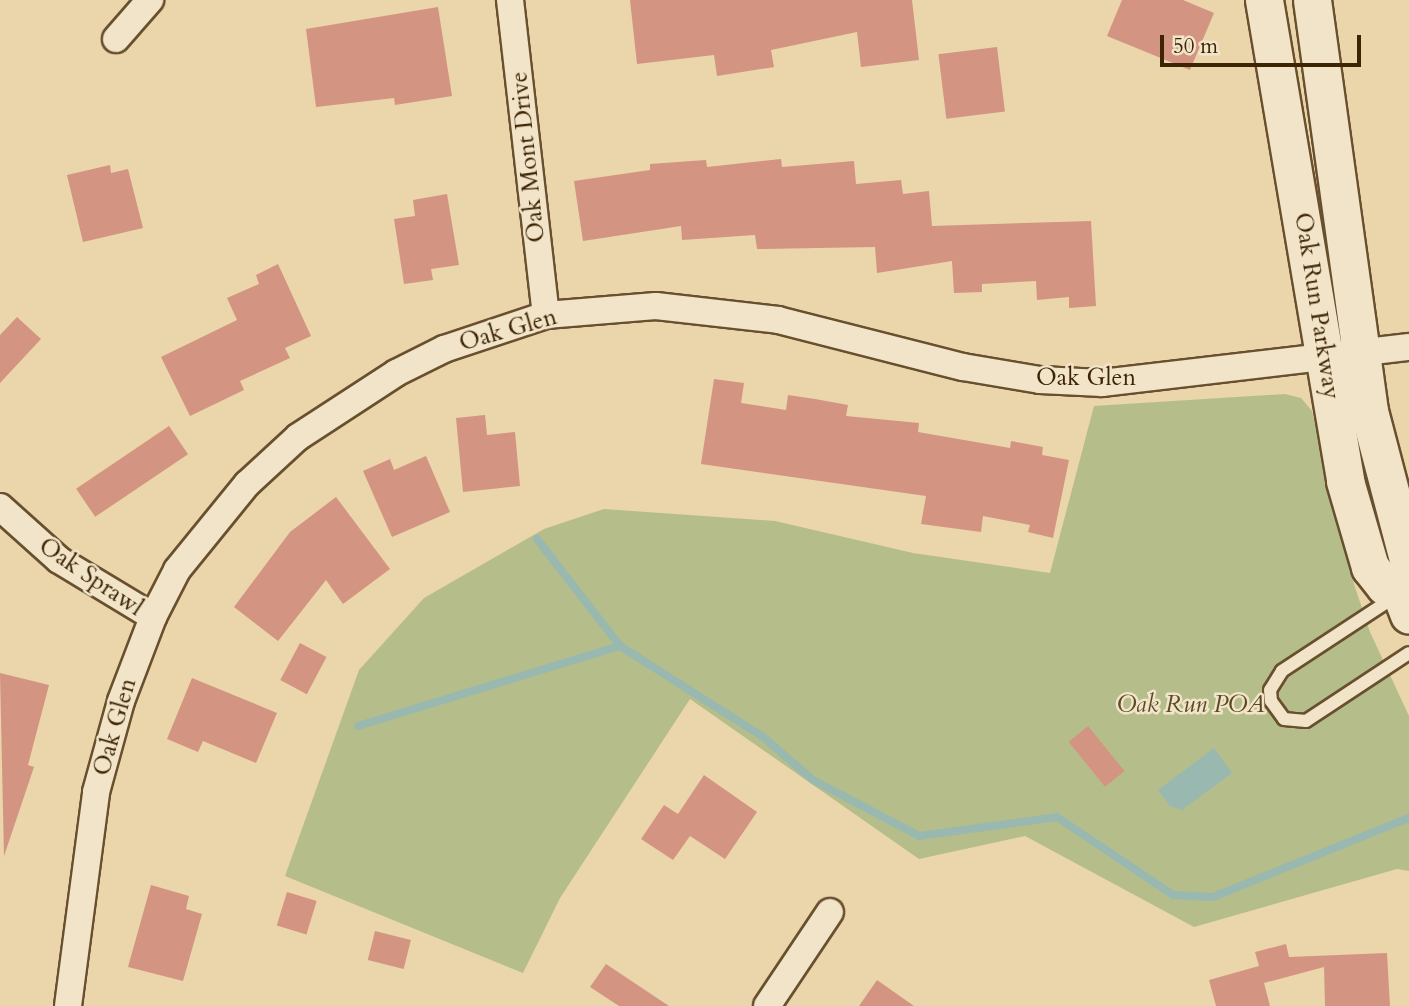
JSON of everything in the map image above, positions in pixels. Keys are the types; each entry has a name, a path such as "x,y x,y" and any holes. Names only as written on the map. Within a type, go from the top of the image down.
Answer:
{"street":[{"path":"116,39 150,0"},
{"name":"Oak Mont Drive","path":"510,0 546,315"},
{"name":"Oak Run Parkway","path":"1265,0 1345,357"},
{"name":"Oak Run Parkway","path":"1312,0 1345,357 1345,481 1370,567 1385,586 1407,588"},
{"name":"Oak Glen","path":"68,1006 96,792 121,701 153,617 208,528 298,437 396,373 477,337 546,315 656,306 778,320 963,367 1040,380 1102,383 1345,357 1409,346"},
{"name":"Oak Sprawl","path":"0,507 59,560 153,617"},
{"path":"767,1006 830,912"}],"lane":[{"path":"1407,588 1366,611 1282,671 1270,690 1271,701 1284,719 1306,721 1378,668 1409,653"}],"green space":[{"name":"Oak Run POA","path":"1285,394 1301,398 1312,411 1350,572 1370,632 1409,716 1409,871 1397,869 1194,927 1025,836 919,859 690,699 560,898 523,973 285,876 359,670 424,598 544,529 604,509 775,521 913,553 1050,573 1094,406"}],"water":[{"path":"1214,748 1232,773 1182,810 1170,806 1158,790"}],"building":[{"path":"630,0 912,0 919,60 861,67 857,32 771,50 774,67 717,76 714,55 637,64"},
{"path":"1122,0 1183,0 1214,13 1190,70 1107,36"},
{"path":"438,7 452,96 395,105 394,98 316,107 306,29"},
{"path":"997,47 1005,112 946,119 938,54"},
{"path":"781,159 782,167 854,161 856,184 901,180 903,194 929,191 932,226 1091,221 1096,306 1069,308 1069,297 1037,300 1036,281 982,284 982,292 954,293 952,261 877,273 875,247 757,249 755,235 682,240 681,226 583,241 574,181 650,170 650,164 706,160 707,167"},
{"path":"110,165 111,173 128,169 143,228 83,242 67,175"},
{"path":"447,194 459,265 431,269 433,280 404,284 394,219 415,216 413,200"},
{"path":"278,264 311,336 285,348 290,358 240,381 244,390 190,416 161,357 237,320 227,298 259,284 256,275"},
{"path":"17,317 41,339 0,383 0,335"},
{"path":"714,379 744,383 741,403 786,410 788,395 848,405 846,416 919,423 918,432 1010,448 1011,441 1043,447 1042,455 1069,460 1053,538 1028,532 1030,525 983,516 981,532 921,524 926,496 701,464"},
{"path":"485,415 487,435 515,432 520,486 463,492 456,418"},
{"path":"169,426 188,454 95,517 76,489"},
{"path":"426,456 450,512 392,537 363,471 390,459 394,470"},
{"path":"336,497 390,569 343,604 326,580 278,641 234,607 290,532"},
{"path":"300,643 326,657 307,694 280,680"},
{"path":"0,673 49,685 28,765 34,767 4,856"},
{"path":"192,678 277,713 256,763 203,741 198,752 167,739"},
{"path":"1088,726 1125,771 1105,787 1069,742"},
{"path":"704,775 757,812 725,859 690,836 673,860 641,839 664,805 678,814"},
{"path":"151,885 189,896 186,909 202,914 183,981 128,967"},
{"path":"287,892 317,901 306,935 277,925"},
{"path":"375,931 411,940 404,969 368,960"},
{"path":"1286,944 1289,957 1387,953 1390,1006 1325,1006 1324,967 1264,983 1270,1006 1216,1006 1209,980 1259,966 1255,952"},
{"path":"606,964 669,1006 619,1006 590,987"},
{"path":"877,980 914,1006 859,1006"}],"waterway":[{"path":"537,539 620,646 762,736 813,780 919,836 1057,817 1173,895 1213,897 1409,818"},
{"path":"358,726 620,646"}]}
